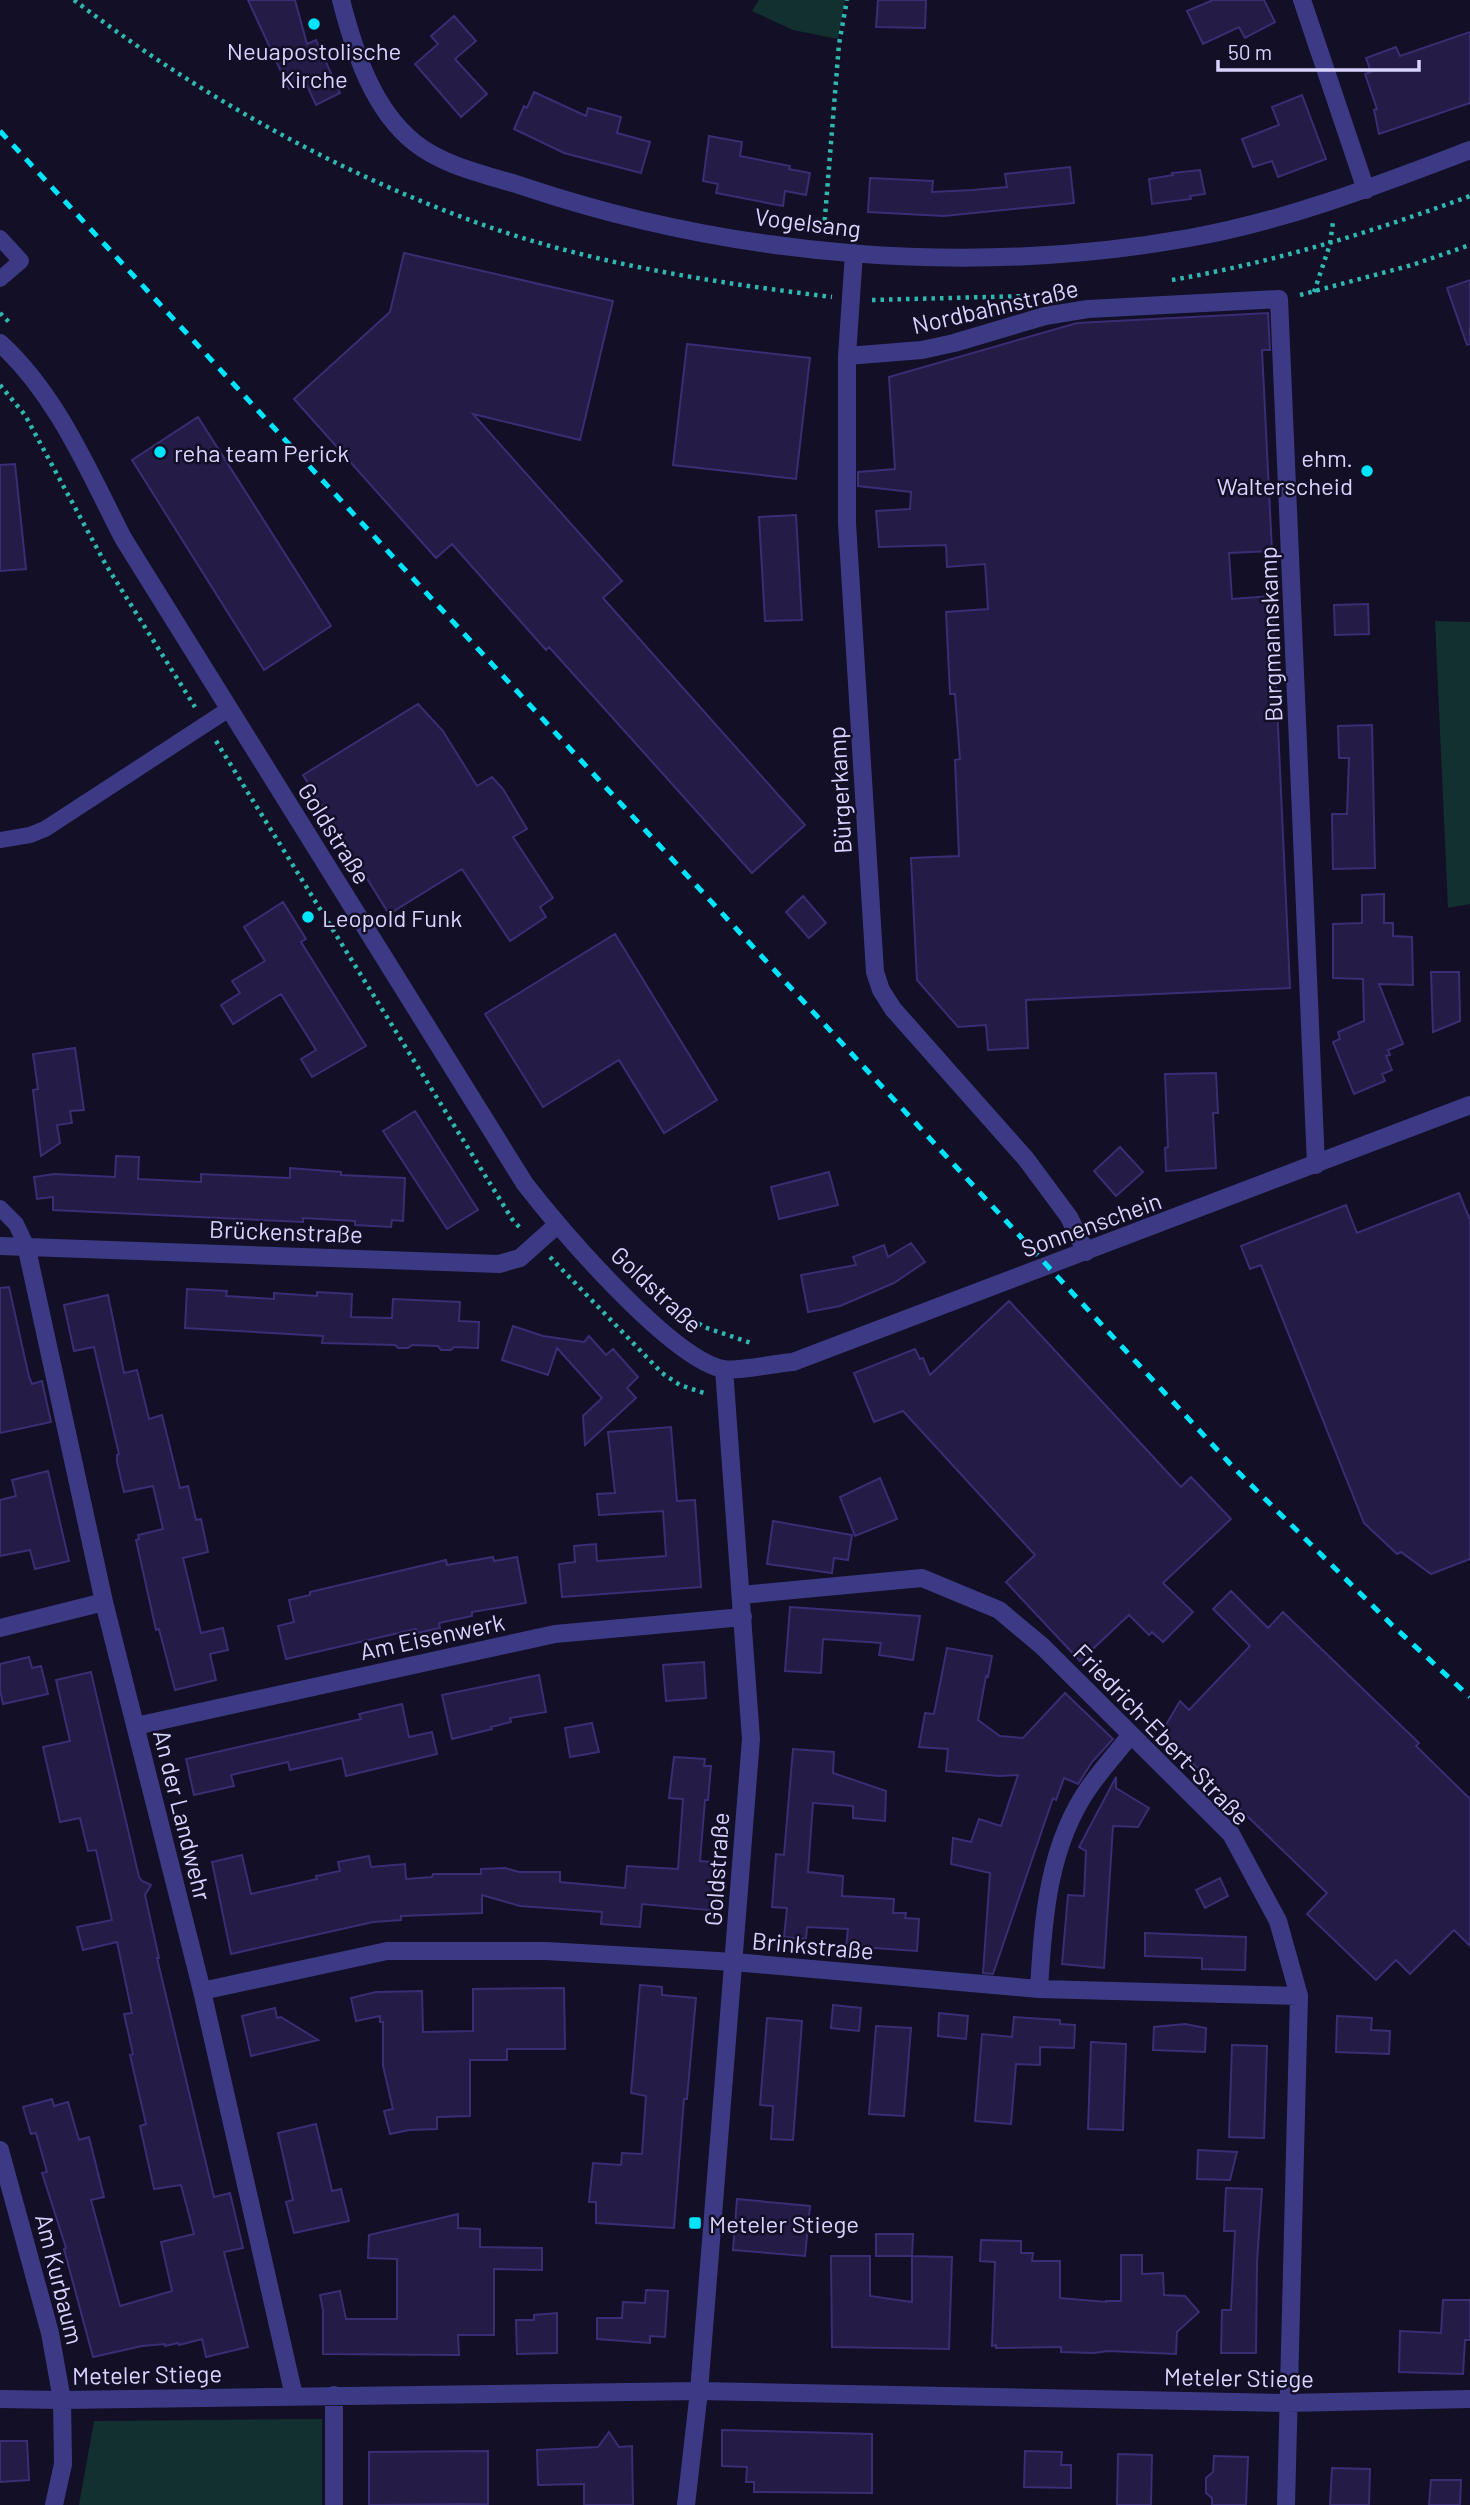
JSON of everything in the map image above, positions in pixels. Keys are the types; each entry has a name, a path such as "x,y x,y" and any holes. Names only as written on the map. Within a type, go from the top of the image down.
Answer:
{"street":[{"name":"Vogelsang","path":"341,0 351,39 362,67 387,113 412,141 426,151 450,162 615,214 675,227 822,250 966,258 1078,254 1191,238 1337,201 1470,150"},
{"path":"1302,0 1366,190"},
{"name":"Bürgerkamp","path":"854,253 848,356 848,523 875,972 881,990 893,1009 1026,1159 1052,1193 1069,1217 1086,1252"},
{"name":"Nordbahnstraße","path":"848,356 922,350 1068,312 1279,299"},
{"name":"Burgmannskamp","path":"1279,299 1316,1165"},
{"name":"Goldstraße","path":"0,343 44,393 62,422 122,538 525,1184 557,1225 650,1321 692,1356 724,1369 751,1739 699,2391 686,2505"},
{"name":"Sonnenschein","path":"724,1369 793,1362 1470,1105"},
{"name":"Brückenstraße","path":"0,1245 499,1264 520,1258 557,1225"},
{"name":"An der Landwehr","path":"26,1245 104,1602 202,1991 294,2396"},
{"name":"Friedrich-Ebert-Straße","path":"741,1595 922,1578 999,1610 1042,1646 1231,1834 1278,1921 1299,1996 1286,2505"},
{"path":"0,1628 104,1602"},
{"name":"Am Eisenwerk","path":"136,1726 555,1634 743,1617"},
{"path":"1040,1989 1043,1920 1052,1874 1066,1830 1088,1788 1130,1736"},
{"name":"Brinkstraße","path":"202,1991 387,1951 545,1951 734,1962 1040,1989 1299,1996"},
{"name":"Am Kurbaum","path":"0,2150 50,2333 62,2400 63,2464 54,2505"},
{"name":"Meteler Stiege","path":"0,2399 699,2391 1287,2403 1470,2399"},
{"path":"334,2395 334,2505"}],"lane":[{"path":"0,238 21,261 0,279"},
{"path":"0,840 45,830 229,709"},
{"path":"0,1208 16,1224 26,1245"}],"path":[{"path":"822,250 839,44 847,0"},
{"path":"1314,292 1330,244 1337,201"},
{"path":"1279,299 1412,265 1470,245"},
{"path":"0,313 15,328"},
{"path":"664,1301 704,1327 751,1343 793,1362"}],"green space":[{"path":"759,0 845,0 838,39 793,30 752,11"},
{"path":"1435,621 1470,622 1470,904 1448,908"},
{"path":"322,2419 322,2505 79,2505 94,2421"}],"building":[{"path":"248,0 295,0 307,44 316,40 340,93 316,105 305,81 289,89"},
{"path":"878,0 926,0 925,28 876,27"},
{"path":"1213,0 1264,0 1275,22 1245,38 1239,27 1203,44 1187,11"},
{"path":"454,16 476,41 455,59 487,94 461,117 415,64 438,44 431,36"},
{"path":"1470,32 1470,103 1379,134 1374,110 1377,109 1365,74 1371,72 1366,58 1396,47 1400,56"},
{"path":"534,92 586,116 588,108 621,117 617,133 650,142 641,173 564,153 514,129 524,106 527,108"},
{"path":"1302,95 1326,159 1278,177 1272,161 1253,167 1242,139 1279,125 1272,107"},
{"path":"709,136 742,142 740,156 810,173 806,195 785,191 783,206 716,193 718,184 703,181"},
{"path":"1070,167 1074,203 944,216 868,212 870,178 933,181 932,192 972,190 1007,187 1005,174"},
{"path":"1200,170 1205,194 1190,196 1191,199 1152,204 1149,179"},
{"path":"404,253 613,301 580,440 473,414 622,581 603,598 805,825 752,873 549,647 546,650 452,544 436,558 294,399 390,312"},
{"path":"1470,280 1470,344 1467,345 1447,288"},
{"path":"1268,313 1270,350 1262,350 1272,551 1229,553 1232,599 1272,596 1290,988 1026,1000 1028,1048 988,1050 986,1025 958,1027 917,980 911,858 959,856 955,760 960,759 955,694 950,694 946,612 988,609 985,564 947,567 946,545 879,547 876,511 910,509 911,492 858,486 858,472 895,469 889,377 1077,323"},
{"path":"687,344 810,358 796,479 673,465"},
{"path":"198,417 331,626 264,670 132,460"},
{"path":"15,464 26,569 0,571 0,465"},
{"path":"796,515 802,620 765,621 759,517"},
{"path":"1368,604 1369,634 1335,635 1334,605"},
{"path":"418,704 443,731 477,786 492,777 503,789 527,829 513,837 553,898 540,907 546,917 510,941 462,869 389,914 303,775"},
{"path":"1372,725 1375,868 1333,869 1332,814 1347,814 1349,758 1339,758 1338,726"},
{"path":"1384,894 1384,923 1393,923 1393,936 1412,937 1413,985 1379,984 1403,1044 1388,1050 1390,1055 1386,1056 1392,1070 1382,1074 1385,1081 1354,1094 1333,1042 1340,1039 1338,1032 1364,1021 1363,979 1333,978 1333,924 1362,923 1362,895"},
{"path":"803,896 826,923 809,938 786,912"},
{"path":"283,902 306,939 301,942 366,1046 312,1077 301,1059 316,1050 281,994 233,1024 221,1005 240,993 232,981 265,961 244,927"},
{"path":"615,934 717,1100 664,1133 619,1060 543,1107 485,1014"},
{"path":"1431,972 1459,972 1460,1021 1433,1032"},
{"path":"75,1048 84,1110 70,1111 72,1123 57,1125 60,1143 41,1156 33,1090 38,1089 33,1054"},
{"path":"1216,1073 1218,1113 1213,1113 1216,1168 1166,1171 1165,1148 1168,1147 1165,1074"},
{"path":"415,1111 478,1210 447,1229 383,1131"},
{"path":"1120,1147 1143,1172 1116,1196 1094,1171"},
{"path":"116,1156 139,1157 138,1179 201,1182 201,1174 290,1178 290,1168 341,1172 341,1175 405,1178 403,1221 392,1220 391,1227 355,1225 355,1221 303,1218 303,1222 53,1210 53,1197 37,1199 34,1177 54,1174 115,1177"},
{"path":"829,1172 838,1205 779,1219 771,1187"},
{"path":"1459,1193 1470,1220 1470,1559 1431,1574 1401,1552 1397,1554 1364,1523 1261,1265 1250,1269 1241,1246 1346,1205 1357,1233"},
{"path":"911,1243 925,1262 894,1283 840,1306 808,1312 801,1275 856,1265 853,1257 884,1245 888,1257"},
{"path":"9,1287 29,1377 32,1384 42,1381 51,1422 0,1433 0,1288"},
{"path":"187,1289 227,1291 226,1296 274,1299 274,1293 317,1296 317,1292 352,1294 351,1317 392,1318 393,1299 460,1302 459,1321 479,1322 478,1348 454,1347 451,1350 441,1350 438,1346 412,1345 398,1348 395,1345 322,1343 323,1336 185,1328"},
{"path":"108,1295 124,1373 137,1370 149,1419 162,1415 180,1488 188,1486 196,1520 201,1519 208,1552 183,1558 201,1633 223,1628 228,1650 210,1654 216,1680 175,1690 159,1629 156,1630 136,1540 139,1539 138,1535 163,1529 153,1486 124,1492 117,1462 119,1454 94,1347 74,1351 64,1305"},
{"path":"1009,1301 1181,1487 1191,1477 1231,1519 1163,1583 1193,1612 1163,1642 1152,1632 1149,1635 1129,1615 1080,1661 1006,1582 1035,1555 903,1411 874,1422 854,1373 915,1349 920,1359 923,1358 930,1375"},
{"path":"513,1326 543,1336 584,1342 589,1336 606,1355 613,1349 638,1377 627,1388 636,1398 585,1445 583,1416 602,1398 557,1348 548,1375 502,1360"},
{"path":"671,1427 677,1501 695,1500 701,1587 562,1597 559,1564 575,1562 574,1546 596,1544 597,1561 666,1556 663,1511 599,1515 597,1494 615,1493 608,1432"},
{"path":"48,1471 69,1561 35,1569 30,1550 0,1556 0,1500 16,1496 12,1480"},
{"path":"880,1478 897,1519 855,1536 840,1497"},
{"path":"773,1521 852,1535 848,1560 834,1558 832,1573 767,1564"},
{"path":"493,1557 494,1561 517,1557 526,1603 472,1612 472,1616 439,1623 440,1628 417,1633 416,1629 286,1659 278,1626 294,1622 289,1600 310,1595 310,1592 446,1560 447,1565"},
{"path":"1231,1591 1268,1628 1283,1612 1419,1743 1416,1746 1470,1799 1470,1946 1454,1930 1410,1974 1396,1960 1376,1980 1307,1914 1327,1893 1161,1733 1180,1701 1189,1710 1250,1646 1213,1609"},
{"path":"790,1607 920,1616 913,1660 879,1655 881,1643 823,1639 821,1673 785,1671"},
{"path":"947,1648 992,1656 978,1720 1000,1736 1023,1738 1065,1693 1113,1739 1092,1762 1078,1784 1064,1778 1056,1800 1053,1798 993,1974 983,1973 990,1873 951,1864 953,1838 971,1842 979,1819 1001,1826 1018,1775 946,1771 948,1749 919,1747 925,1713 934,1714"},
{"path":"29,1657 32,1668 41,1666 48,1694 3,1704 0,1664"},
{"path":"704,1662 706,1698 666,1701 663,1665"},
{"path":"91,1672 139,1877 151,1885 145,1895 157,1958 214,2197 230,2193 243,2248 224,2252 248,2347 206,2357 202,2339 179,2345 142,2346 93,2357 64,2249 66,2248 42,2173 47,2172 36,2133 31,2134 23,2107 52,2099 54,2106 68,2102 79,2140 89,2137 104,2197 91,2200 120,2306 172,2291 161,2242 194,2234 181,2185 154,2189 140,2126 146,2124 130,2055 133,2054 124,2014 132,2013 117,1942 83,1950 77,1927 112,1920 96,1850 88,1851 80,1818 60,1822 43,1747 70,1741 56,1680"},
{"path":"539,1675 546,1712 510,1718 511,1722 491,1727 492,1729 452,1739 442,1695"},
{"path":"402,1704 409,1737 432,1732 437,1754 346,1776 342,1758 290,1770 288,1762 231,1775 234,1786 194,1795 186,1759 361,1719 359,1714"},
{"path":"592,1723 599,1752 570,1757 565,1728"},
{"path":"793,1749 834,1752 833,1773 886,1791 885,1821 853,1818 853,1806 813,1803 808,1872 843,1876 842,1896 894,1899 893,1913 906,1913 905,1918 919,1919 917,1951 846,1946 848,1929 807,1927 806,1939 784,1937 787,1908 772,1907 776,1854 784,1855"},
{"path":"674,1757 705,1759 704,1766 711,1766 700,1861 723,1863 719,1911 642,1904 640,1927 601,1924 602,1912 520,1906 482,1895 482,1913 401,1916 401,1920 373,1922 231,1954 212,1862 242,1855 251,1894 317,1879 316,1876 340,1871 338,1862 369,1856 371,1867 405,1864 406,1879 432,1877 433,1874 481,1874 481,1869 505,1868 519,1872 560,1872 560,1882 625,1888 627,1866 678,1869 683,1799 669,1798"},
{"path":"1116,1777 1116,1788 1149,1808 1138,1827 1113,1826 1104,1968 1062,1964 1068,1895 1084,1896 1086,1851 1079,1847"},
{"path":"1220,1878 1228,1896 1205,1908 1196,1890"},
{"path":"1145,1933 1246,1937 1245,1970 1202,1969 1202,1958 1145,1956"},
{"path":"640,1985 662,1987 662,1995 696,1998 687,2099 684,2099 674,2228 596,2223 596,2202 589,2202 593,2163 621,2165 622,2153 642,2154 646,2096 631,2093"},
{"path":"564,1988 565,2049 507,2049 507,2060 470,2060 470,2116 437,2117 437,2129 390,2134 384,2111 393,2109 383,2066 383,2022 380,2022 380,2016 356,2021 351,1998 376,1992 422,1991 423,2032 473,2031 473,1989"},
{"path":"833,2005 861,2008 859,2031 831,2028"},
{"path":"275,2008 277,2018 281,2017 318,2040 251,2056 242,2016"},
{"path":"939,2013 968,2016 966,2039 938,2036"},
{"path":"1337,2016 1372,2018 1371,2030 1390,2031 1389,2054 1336,2052"},
{"path":"1014,2017 1060,2020 1060,2024 1075,2025 1074,2048 1040,2047 1040,2065 1016,2064 1011,2124 975,2121 982,2034 1012,2037"},
{"path":"767,2018 802,2021 793,2140 771,2139 773,2106 760,2105"},
{"path":"1185,2024 1206,2028 1205,2052 1153,2050 1154,2027"},
{"path":"876,2026 911,2028 904,2116 869,2114"},
{"path":"1091,2042 1126,2044 1123,2130 1088,2129"},
{"path":"1232,2045 1267,2046 1264,2138 1229,2137"},
{"path":"316,2124 332,2191 341,2189 349,2221 294,2233 286,2202 293,2200 278,2133"},
{"path":"1198,2150 1237,2152 1230,2180 1197,2179"},
{"path":"1226,2188 1262,2189 1257,2262 1256,2353 1221,2353 1222,2310 1231,2310 1235,2231 1224,2231"},
{"path":"737,2199 810,2206 805,2256 733,2250"},
{"path":"458,2214 458,2228 480,2229 480,2247 542,2248 542,2270 494,2269 494,2335 458,2335 459,2355 323,2354 323,2310 320,2295 340,2291 346,2319 397,2319 397,2259 368,2258 369,2235"},
{"path":"876,2234 913,2234 912,2256 876,2256"},
{"path":"981,2240 1021,2241 1021,2253 1033,2253 1032,2261 1060,2261 1060,2298 1121,2301 1121,2255 1142,2255 1142,2274 1163,2273 1164,2295 1185,2296 1199,2312 1177,2332 1176,2354 1061,2352 1061,2347 996,2348 996,2345 992,2346 995,2262 980,2261"},
{"path":"831,2256 870,2256 870,2296 912,2302 912,2256 952,2257 949,2349 832,2347"},
{"path":"646,2290 668,2291 665,2337 650,2336 650,2343 597,2339 597,2318 622,2318 623,2302 645,2303"},
{"path":"1443,2300 1470,2300 1470,2340 1465,2340 1463,2374 1399,2372 1400,2331 1441,2333"},
{"path":"557,2313 557,2353 517,2354 516,2320 534,2320 534,2315"},
{"path":"722,2430 872,2434 872,2493 754,2492 754,2482 746,2482 747,2467 722,2466"},
{"path":"609,2432 619,2447 632,2446 633,2505 584,2505 584,2484 538,2485 537,2450 598,2447"},
{"path":"0,2441 27,2441 29,2480 0,2482"},
{"path":"488,2451 488,2504 369,2505 369,2452"},
{"path":"1025,2451 1062,2452 1061,2465 1071,2465 1071,2488 1024,2487"},
{"path":"1118,2454 1152,2455 1151,2505 1117,2505"},
{"path":"1214,2456 1248,2457 1246,2505 1212,2505 1212,2498 1206,2493 1206,2478 1213,2472"},
{"path":"1332,2468 1370,2469 1369,2505 1330,2505"},
{"path":"1431,2480 1461,2480 1460,2505 1429,2505"}],"railway":[{"path":"0,131 1234,1468 1392,1625 1470,1697"}],"place":[{"name":"Neuapostolische Kirche","path":"314,24"},
{"name":"reha team Perick","path":"160,452"},
{"name":"ehm. Walterscheid","path":"1367,471"},
{"name":"Leopold Funk","path":"308,917"},
{"name":"Meteler Stiege","path":"695,2223"}]}
